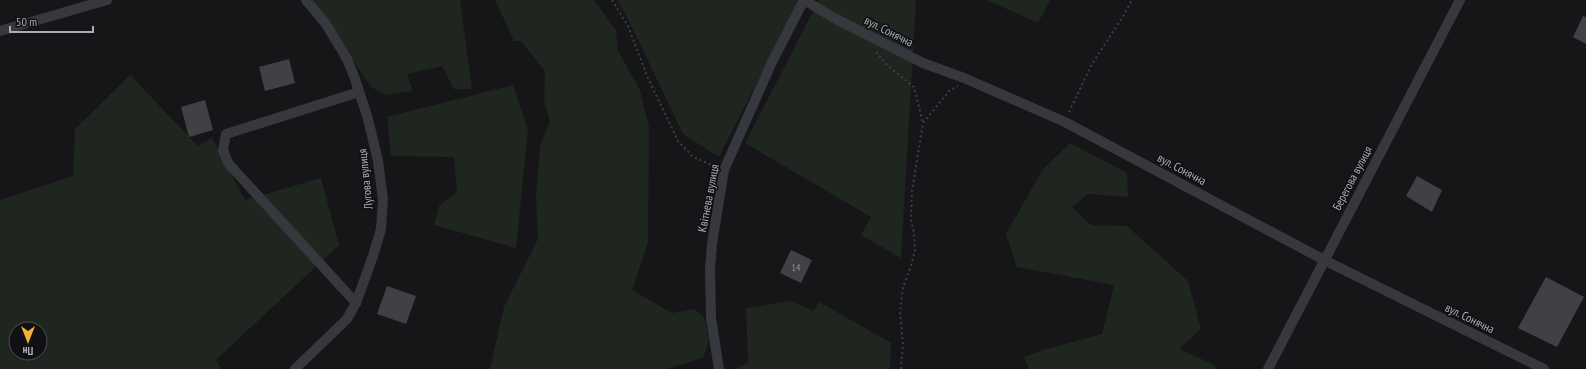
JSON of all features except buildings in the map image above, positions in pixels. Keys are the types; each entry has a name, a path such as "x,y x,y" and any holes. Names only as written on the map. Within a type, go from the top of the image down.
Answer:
{"street":[{"path":"0,31 107,0"},
{"name":"Лугова вулиця","path":"295,369 347,319 356,303 381,229 382,199 378,161 360,92 347,59 326,24 306,0"},
{"name":"Квітнева вулиця","path":"719,369 711,318 710,275 712,244 724,170 772,62 804,0"},
{"name":"вул. Сонячна","path":"804,0 923,63 971,81 1065,122 1324,260 1544,369"},
{"name":"Берегова вулиця","path":"1268,369 1460,0"},
{"path":"356,303 228,163 223,150 226,134 360,92"}],"path":[{"path":"612,0 628,26 647,76 678,141 693,157 724,170"},
{"path":"1065,122 1092,64 1132,0"},
{"path":"873,49 888,66 914,87 923,123 912,191 911,218 915,250 903,288 900,312 903,344 901,369"},
{"path":"923,123 950,90 971,81"}],"shaded area":[{"path":"313,0 460,0 472,89 454,89 442,66 407,74 413,91 386,95 371,87"},
{"path":"495,0 594,0 616,30 618,51 640,90 649,127 648,242 632,290 672,313 695,309 705,319 709,340 703,358 666,369 490,369 504,307 538,239 536,196 540,145 550,122 544,101 545,71 521,41 514,41"},
{"path":"617,0 799,0 719,157 683,134 629,21"},
{"path":"819,0 916,0 901,258 861,235 871,217 745,143"},
{"path":"987,0 1050,0 1038,23"},
{"path":"130,75 198,146 212,138 245,200 321,178 339,245 216,360 221,369 0,369 0,200 73,176 75,129"},
{"path":"513,85 528,130 516,248 434,225 439,206 457,192 454,157 391,156 387,117"},
{"path":"1070,143 1127,173 1128,197 1088,194 1072,207 1091,225 1127,226 1188,281 1201,329 1179,349 1215,365 1216,369 1029,369 1024,357 1043,350 1102,334 1114,285 1017,267 1006,234 1043,169"},
{"path":"791,301 813,311 819,302 891,343 890,369 735,369 748,363 746,308"}]}
